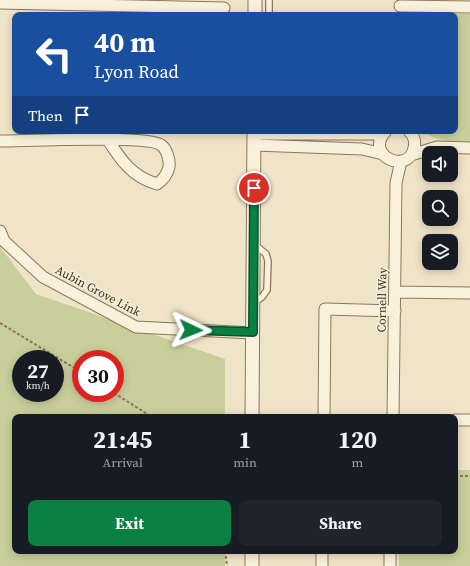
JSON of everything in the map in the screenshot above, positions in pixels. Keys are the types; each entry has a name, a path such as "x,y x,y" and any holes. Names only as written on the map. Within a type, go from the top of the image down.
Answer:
{"street":[{"path":"255,0 255,12"},
{"path":"0,3 224,8"},
{"path":"400,7 470,7"},
{"path":"254,137 352,134"},
{"name":"Cornell Way","path":"384,134 380,144 396,183"},
{"path":"411,135 435,146"},
{"path":"411,135 415,146 411,155"},
{"path":"254,137 362,149 385,156 394,161 402,161 411,155 422,152"},
{"path":"252,414 254,137"},
{"path":"0,141 108,140 145,141 161,144 168,157 169,165 165,177 156,184 146,181 132,172 122,161 108,140"},
{"path":"458,148 470,148"},
{"name":"Cornell Way","path":"393,414 396,292 396,183 402,161"},
{"name":"Aubin Grove Link","path":"0,230 4,241 43,277 136,327 253,332"},
{"path":"396,292 470,293"},
{"path":"324,414 326,309 395,311"},
{"path":"458,420 470,420"},
{"path":"252,554 252,566"},
{"path":"322,554 322,566"},
{"path":"390,554 390,566"}],"lane":[{"path":"269,0 269,12"}],"path":[{"path":"0,323 72,367"},
{"path":"124,399 147,414"},
{"path":"458,476 470,476"},
{"path":"225,554 227,566"}],"green space":[{"path":"458,14 470,14 470,142 439,139 426,134 458,134"},
{"path":"0,247 36,294 225,359 225,414 12,414 12,554 225,554 225,566 0,566"},
{"path":"458,470 470,470 470,566 399,566 399,554 458,554"}],"route":[{"path":"191,330 253,332 254,188"}]}
